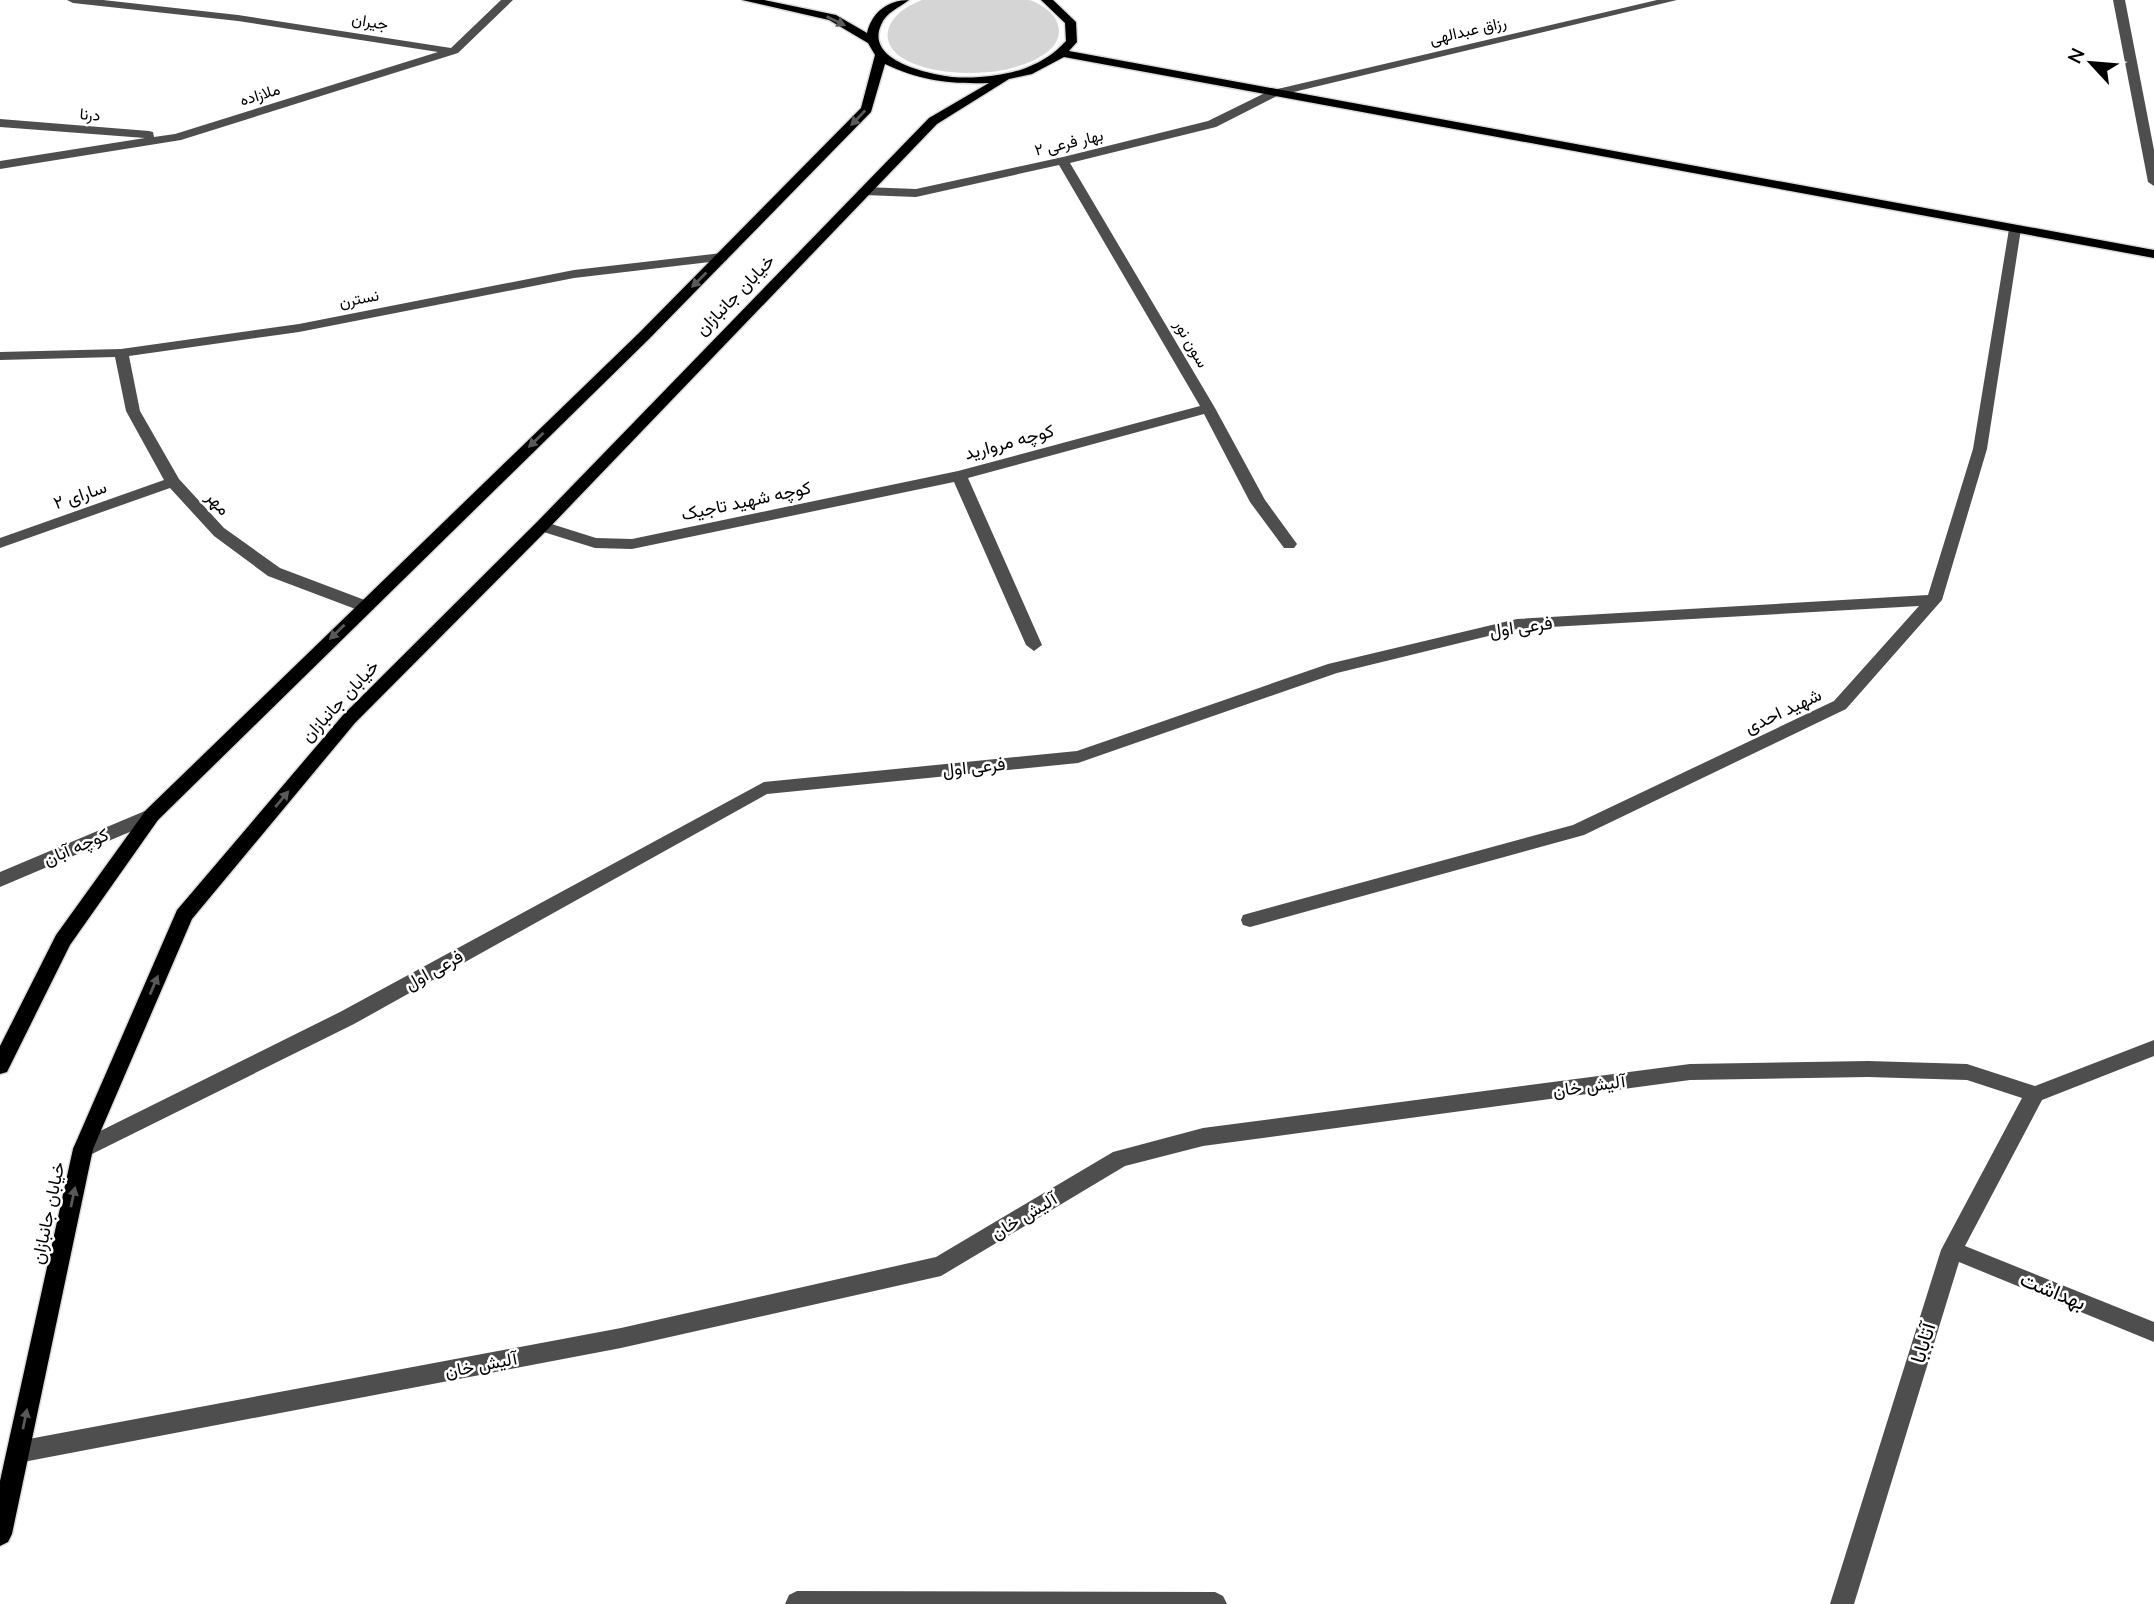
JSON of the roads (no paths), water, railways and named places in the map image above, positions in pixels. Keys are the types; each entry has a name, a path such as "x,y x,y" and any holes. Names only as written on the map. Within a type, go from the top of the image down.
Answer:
{"main road":[{"path":"748,0 832,17 877,48 896,67 945,81 1003,79 1028,73 1048,64 1063,53 1072,38 1072,23 1062,10 1047,0"},
{"name":"خیابان جانبازان","path":"0,1066 63,940 152,815 644,336 867,108 877,48 873,27 883,13 903,0"},
{"path":"1063,53 2154,254"},
{"name":"خیابان جانبازان","path":"0,1534 83,1149 184,915 349,719 541,526 864,191 933,121 1003,79"}],"street":[{"name":"جیران","path":"73,0 238,18 454,51"},
{"name":"ملازاده","path":"0,165 177,137 454,51 507,0"},
{"name":"رزاق عبدالهی","path":"1273,93 1671,0"},
{"path":"2119,0 2154,182"},
{"name":"بهار فرعی ۲","path":"864,191 916,192 1063,161 1212,124 1273,93"},
{"name":"درنا","path":"0,123 177,137"},
{"name":"سون نور","path":"1063,161 1208,408 1258,502 1289,544"},
{"name":"شهید احدی","path":"1250,920 1577,830 1840,705 1934,600 1980,449 2015,229"},
{"name":"نسترن","path":"0,356 121,353 299,328 574,274 722,257"},
{"name":"مهر","path":"121,353 133,411 173,482 219,532 274,572 365,606"},
{"name":"کوچه مروارید","path":"1034,645 959,476 1208,408"},
{"name":"کوچه شهید تاجیک","path":"541,526 595,543 632,544 959,476"},
{"name":"سارای ۲","path":"0,543 173,482"},
{"name":"فرعی اول","path":"83,1149 347,1018 764,788 1078,757 1334,668 1517,624 1934,600"},
{"name":"کوچه آبان","path":"0,880 152,815"},
{"path":"2035,1094 2154,1048"},
{"name":"آلیش خان","path":"18,1452 621,1338 941,1266 1121,1158 1203,1137 1690,1072 1868,1069 1967,1072 2035,1094"},
{"name":"آتابابا","path":"1842,1604 1952,1250 2035,1094"},
{"name":"بهداشت","path":"1952,1250 2154,1332"},
{"path":"797,1603 1215,1604"}]}
